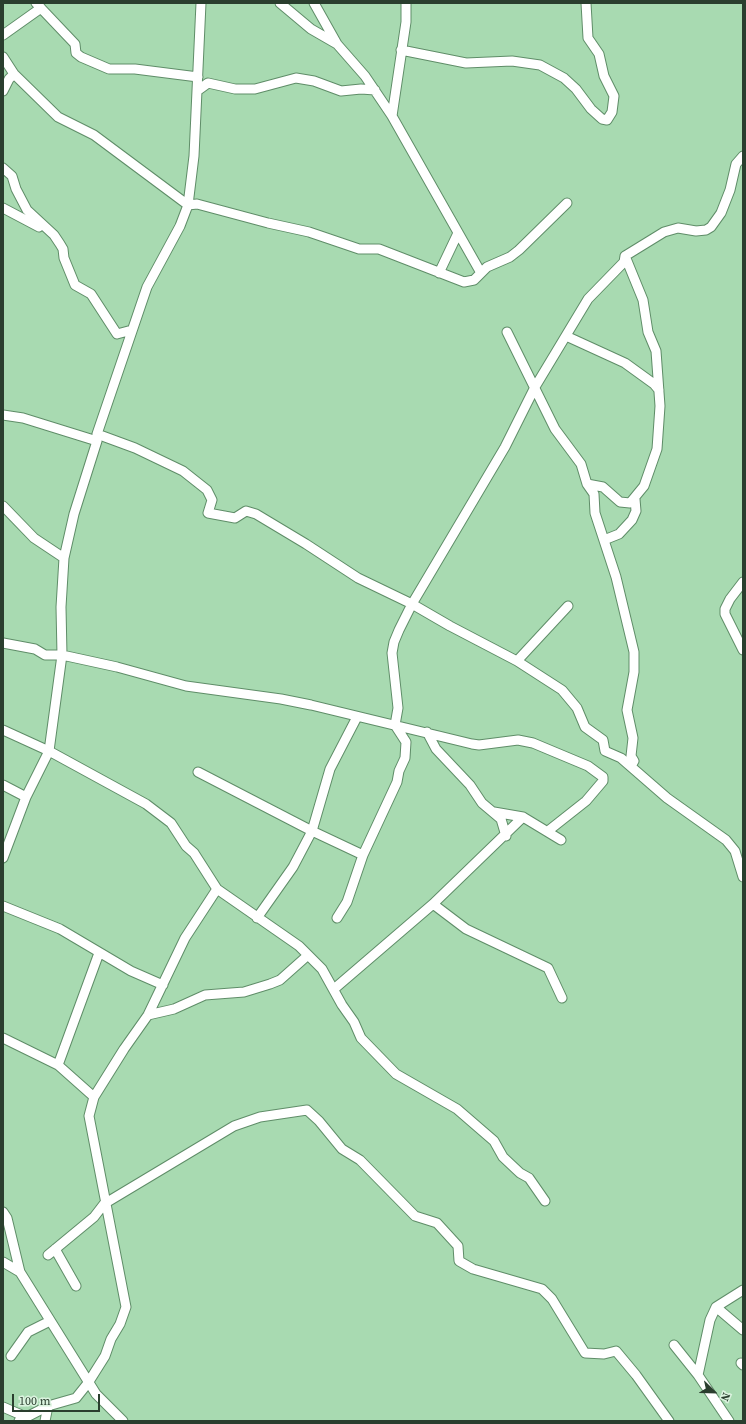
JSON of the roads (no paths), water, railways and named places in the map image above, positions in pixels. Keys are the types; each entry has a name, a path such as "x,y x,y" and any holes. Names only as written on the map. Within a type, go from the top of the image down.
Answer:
{"street":[{"path":"3,858 26,797 49,751 62,655 61,608 64,558 74,514 97,438 147,287 180,226 188,205 194,156 201,3"},
{"path":"280,3 310,29 337,44"},
{"path":"314,3 337,44 351,59 375,90 392,116 481,273"},
{"path":"392,116 406,3"},
{"path":"401,50 466,63 512,61 540,65 564,78 576,89 591,109 602,119 607,120 612,112 614,96 604,76 599,54 588,38 586,3"},
{"path":"3,36 39,6 75,44 76,54 109,69 136,69 198,77"},
{"path":"3,57 14,74 58,117 94,135 188,205 197,204 268,223 309,232 364,250 379,249 439,273 469,282 474,280 487,267 510,257 519,250 567,203"},
{"path":"3,91 9,79 14,74"},
{"path":"197,91 208,83 235,89 255,89 296,78 314,81 341,91 361,89 375,90"},
{"path":"625,256 671,229 696,231 706,230 711,227 721,213 730,190 736,164 743,156"},
{"path":"3,168 12,176 16,190 27,210 51,233 63,249 64,258 76,285 91,294 117,334 132,330"},
{"path":"3,208 51,233"},
{"path":"439,273 458,233"},
{"path":"337,918 348,902 363,854 397,782 399,771 405,758 406,742 395,725 398,708 393,647 399,630 412,604 505,447 535,387 588,299 624,262 625,256"},
{"path":"587,484 603,487 616,500 623,504 630,503 635,499 649,476 656,449 660,424 656,351 648,332 643,300 625,256"},
{"path":"507,332 555,429 581,464 587,484 594,494 596,513 620,591 634,652 634,672 627,710 633,738 631,756 634,761 631,766"},
{"path":"566,336 625,363 654,384 658,390"},
{"path":"3,415 23,418 135,448 183,471 206,490 212,500 208,513 235,518 246,511 256,514 358,578 412,604 450,626 517,661 562,690 576,708 585,727 603,740 605,751 621,758 667,798 726,840 735,851 743,877"},
{"path":"604,540 619,534 630,524 636,511 635,499"},
{"path":"3,506 34,538 64,558"},
{"path":"743,582 730,599 725,609 725,614 743,650"},
{"path":"517,661 568,606"},
{"path":"3,643 35,649 45,655 62,655 186,686 281,699 479,745 525,741 598,772 603,777 603,781 586,801 548,831"},
{"path":"257,918 293,867 312,831 330,769 357,717"},
{"path":"3,730 49,751 146,804 171,823 186,846 194,853 217,889 299,946 322,970 342,1005 354,1022 361,1038 396,1074 456,1109 494,1141 503,1157 520,1173 529,1178 545,1201"},
{"path":"427,732 436,749 470,785 482,803 501,819 506,836"},
{"path":"198,772 312,831 363,854"},
{"path":"3,785 26,797"},
{"path":"490,811 523,817 561,840"},
{"path":"334,989 433,904 506,836 523,817"},
{"path":"3,1407 22,1419 48,1406 76,1398 88,1383 105,1356 111,1339 120,1324 126,1308 104,1204 96,1147 89,1116 94,1097 124,1049 148,1015 185,938 217,889"},
{"path":"433,904 466,929 548,968 562,998"},
{"path":"3,906 60,929 131,971 163,985"},
{"path":"58,1065 99,953"},
{"path":"148,1015 174,1008 205,995 244,992 270,984 280,980 307,956"},
{"path":"3,1038 58,1065 94,1097"},
{"path":"76,1286 52,1252 94,1217 104,1204 234,1126 260,1117 307,1110 319,1121 342,1149 360,1160 416,1216 437,1223 458,1246 459,1261 473,1268 542,1289 552,1299 585,1353 604,1354 616,1351 636,1375 668,1421"},
{"path":"3,1212 7,1218 20,1272 88,1383 96,1394 123,1421"},
{"path":"3,1262 20,1272"},
{"path":"698,1375 710,1320 716,1307 743,1290"},
{"path":"716,1307 743,1330"},
{"path":"11,1356 28,1332 50,1321"},
{"path":"674,1346 698,1375 729,1421"},
{"path":"45,1421 48,1406"}]}
